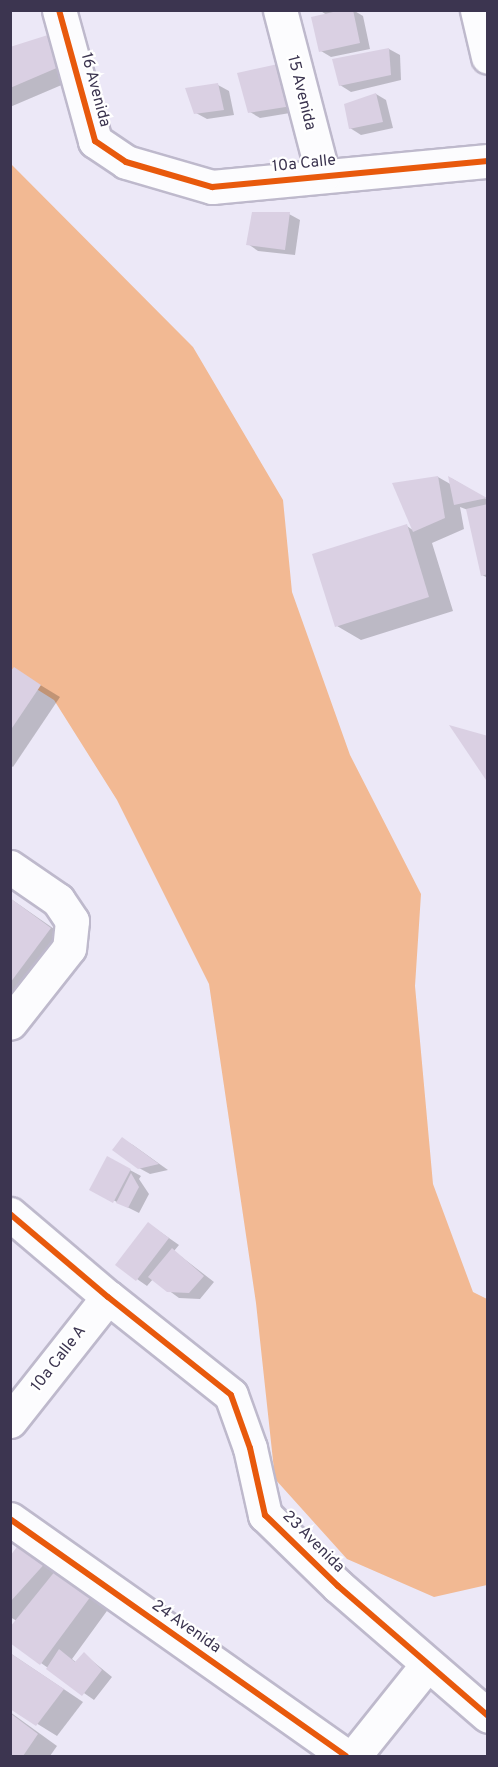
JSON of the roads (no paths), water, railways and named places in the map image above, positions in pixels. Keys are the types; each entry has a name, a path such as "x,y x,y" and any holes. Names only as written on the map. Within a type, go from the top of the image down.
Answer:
{"street":[{"name":"16 Avenida","path":"59,10 95,141 126,162"},
{"name":"15 Avenida","path":"280,10 322,175"},
{"path":"477,10 488,57"},
{"name":"10a Calle","path":"126,162 212,187 488,160"},
{"path":"10,867 58,900 72,921 69,948 10,1023"},
{"name":"23 Avenida","path":"10,1214 108,1297 231,1395 250,1448 265,1515 338,1586 488,1716"},
{"name":"10a Calle A","path":"10,1420 108,1297"},
{"name":"24 Avenida","path":"10,1518 346,1756"},
{"path":"354,1756 427,1665"}]}
